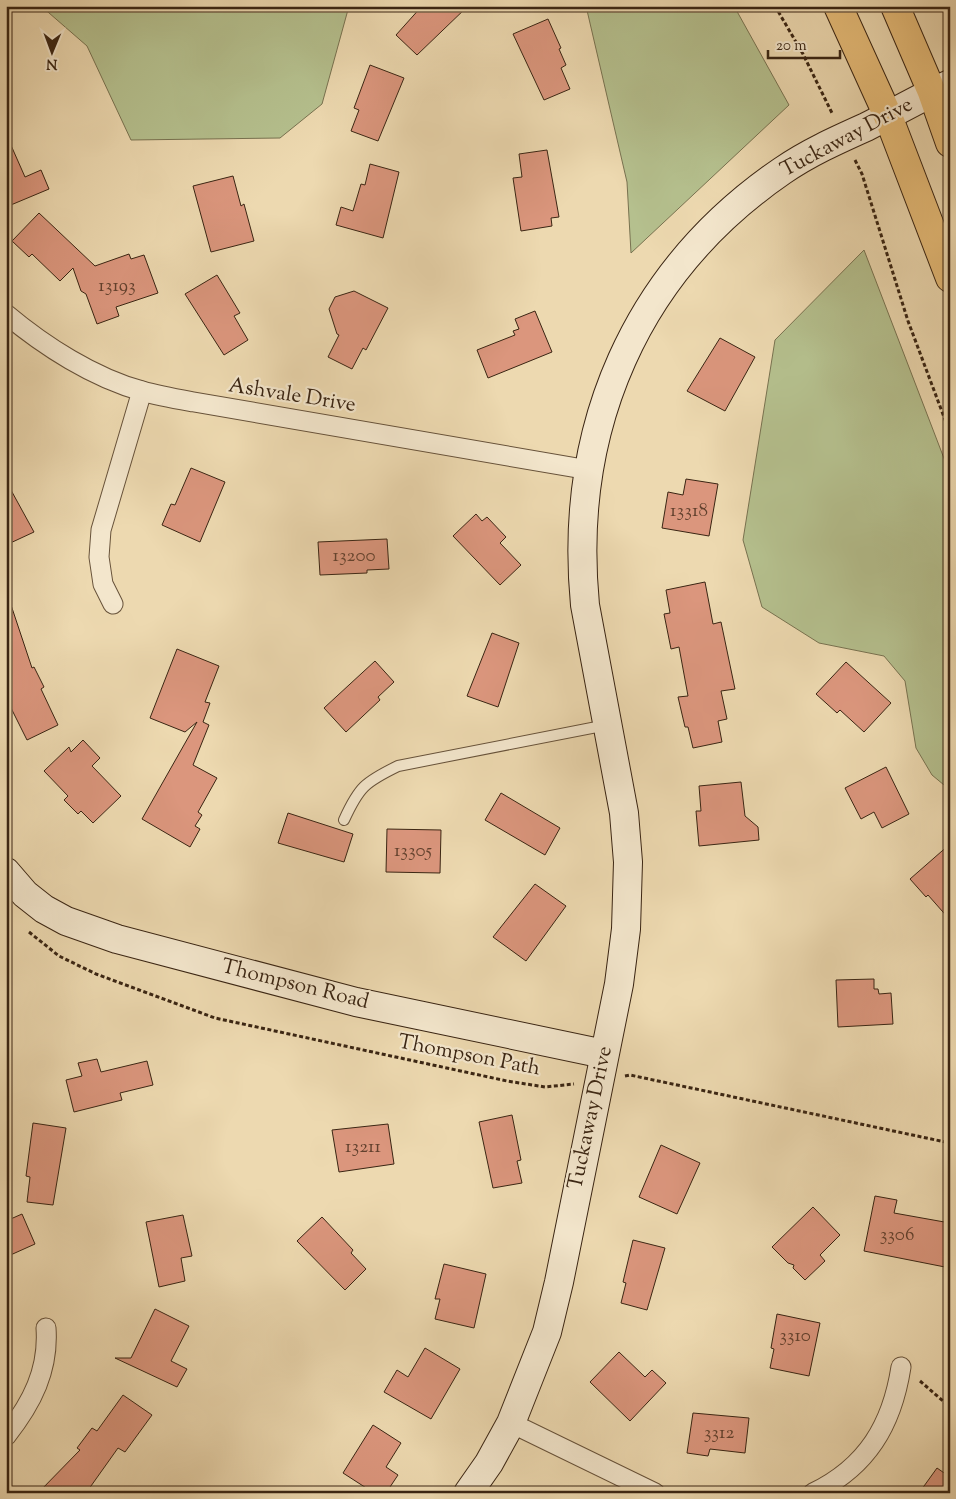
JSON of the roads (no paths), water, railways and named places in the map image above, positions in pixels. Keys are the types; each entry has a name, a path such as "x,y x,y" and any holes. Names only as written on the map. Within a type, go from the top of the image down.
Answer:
{"highway":[{"path":"838,6 888,116 950,278"},
{"path":"895,6 941,88 950,143"}],"street":[{"name":"Tuckaway Drive","path":"468,1493 489,1463 511,1423 547,1332 559,1282 619,984 625,938 628,862 624,813 585,605 582,574 582,531 589,470 605,401 626,349 670,277 705,235 745,198 783,170 941,88"},
{"name":"Ashvale Drive","path":"6,314 58,352 79,364 142,391 194,402 589,470"},
{"path":"113,604 103,584 99,558 101,530 142,391"},
{"name":"Thompson Road","path":"6,872 25,894 44,909 66,921 117,939 356,1002 604,1054"},
{"path":"6,1436 22,1416 36,1390 44,1365 46,1328"},
{"path":"813,1493 828,1486 854,1466 875,1442 889,1415 901,1367"},
{"path":"511,1423 655,1493"}],"lane":[{"path":"344,820 357,793 373,778 398,766 608,725"}]}
